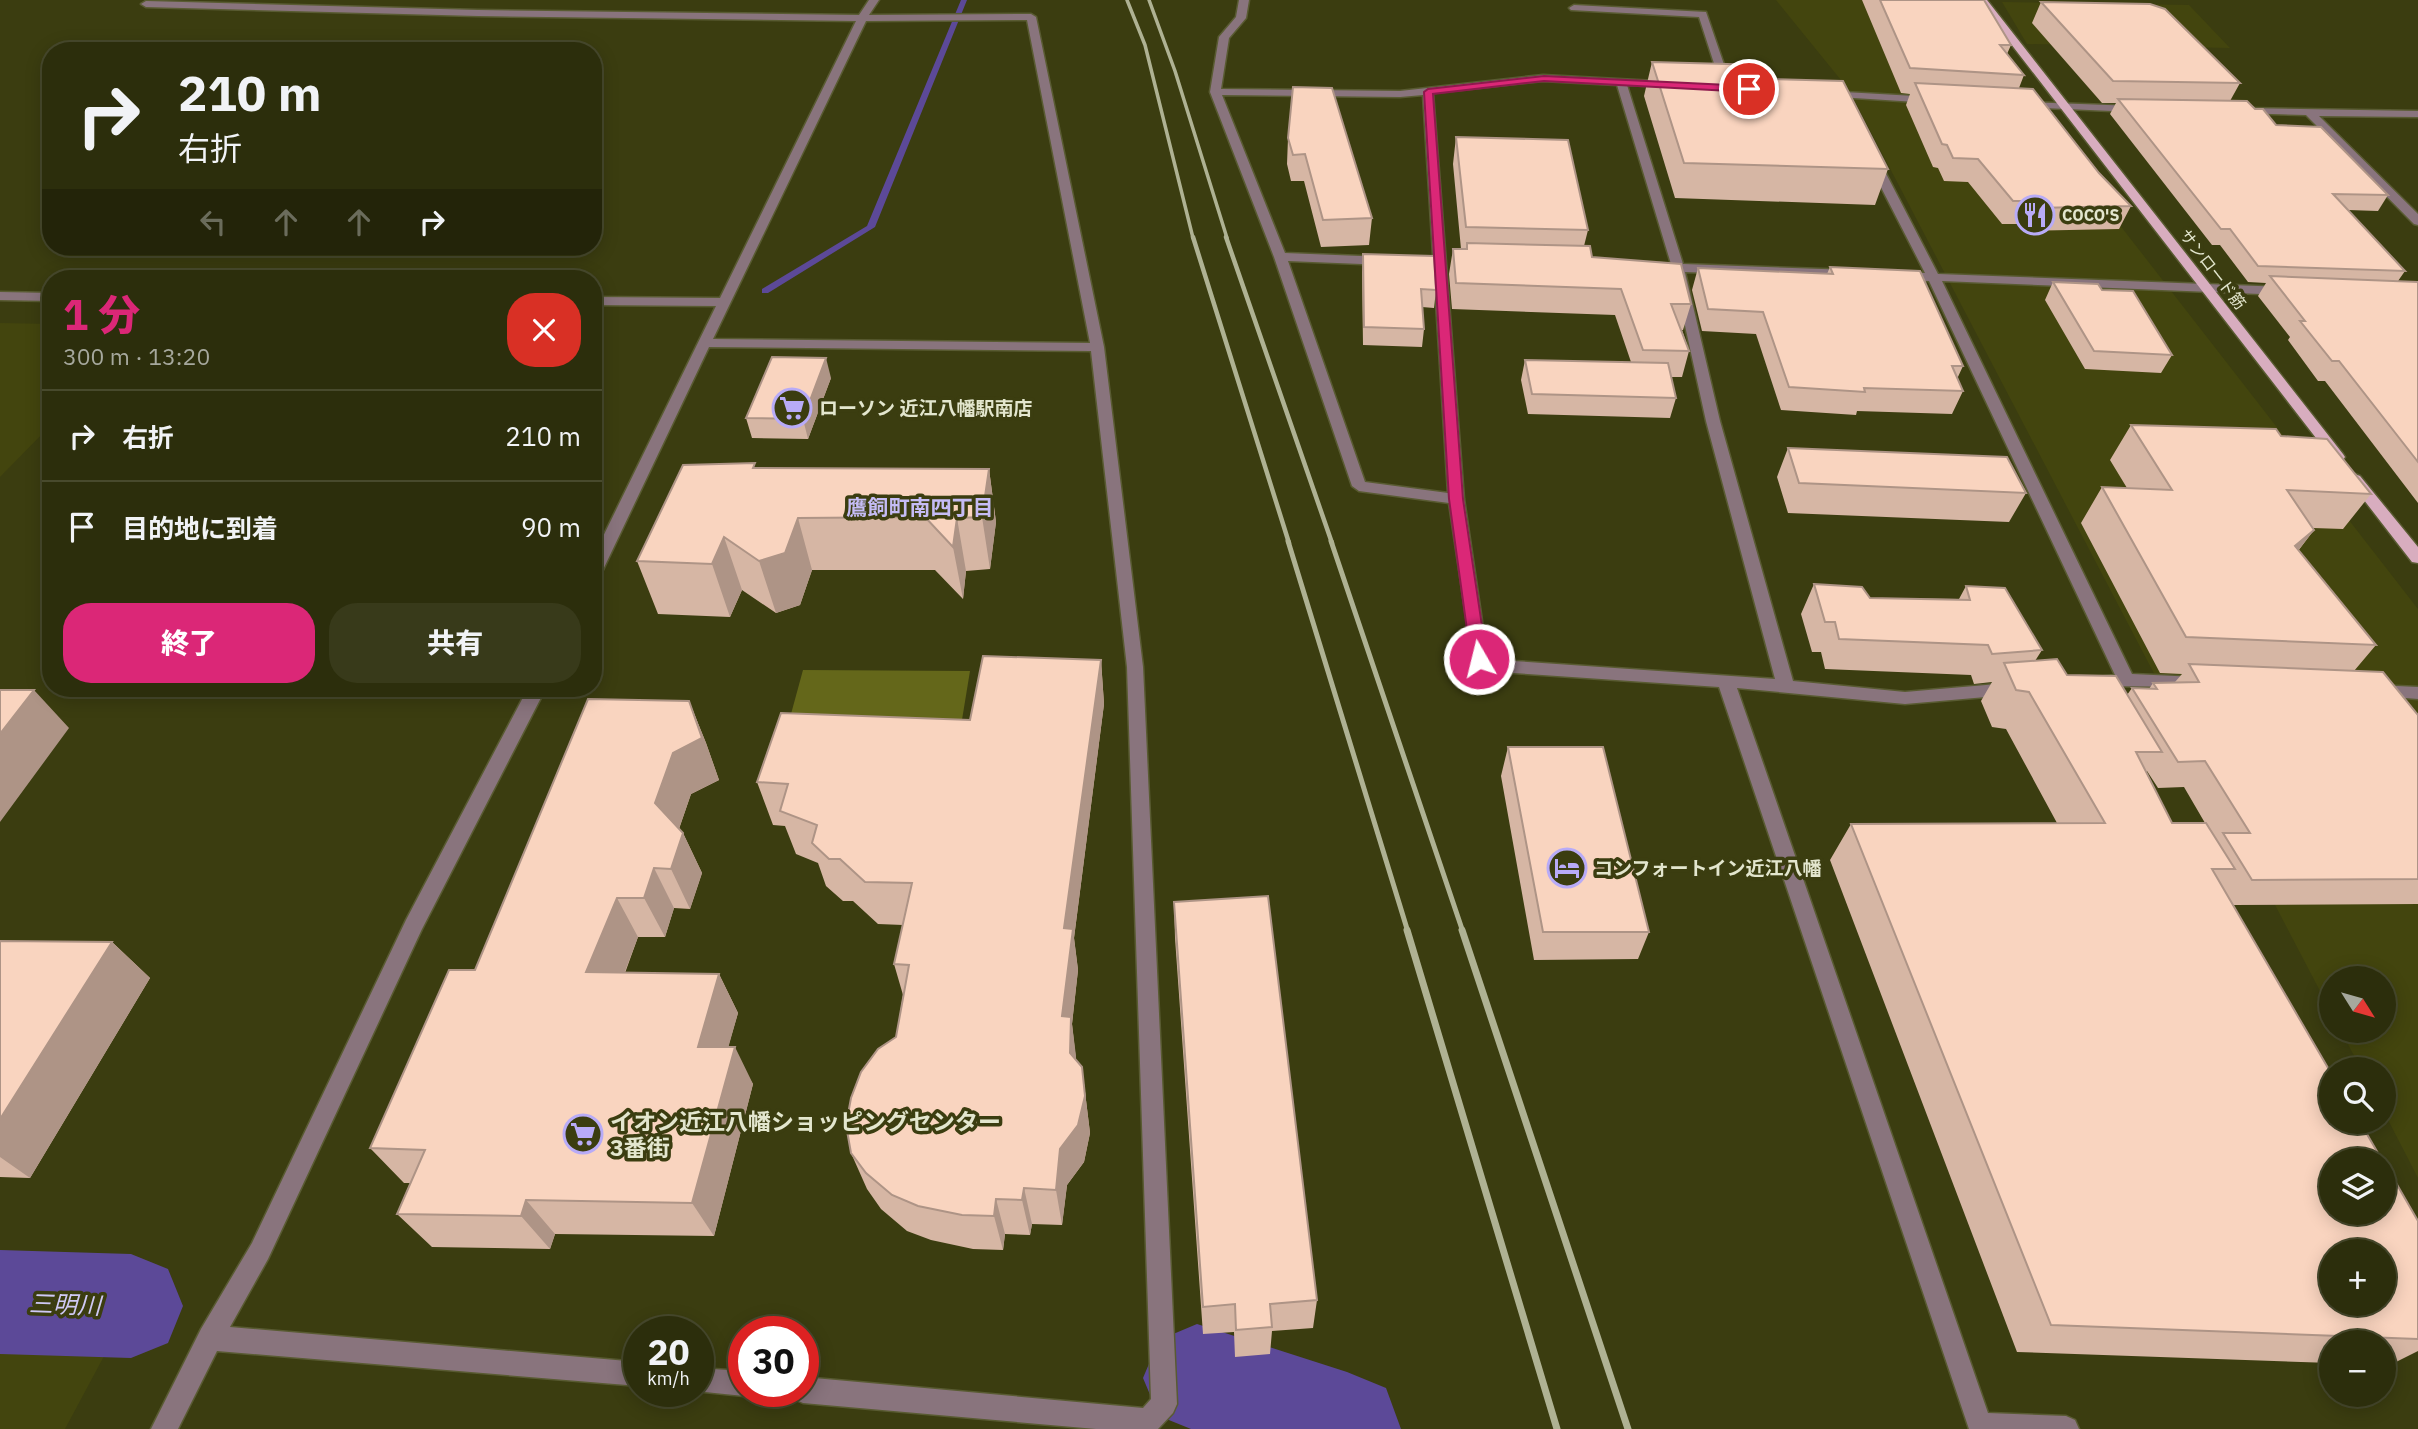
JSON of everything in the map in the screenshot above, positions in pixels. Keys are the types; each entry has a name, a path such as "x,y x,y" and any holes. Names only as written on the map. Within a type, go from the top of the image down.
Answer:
{"main road":[{"name":"サンロード筋","path":"1982,0 2418,558"}],"street":[{"path":"152,0 146,4 372,12 862,19 1031,17 1097,347 1135,667 1164,1404 1148,1421 819,1391"},
{"path":"602,555 862,19 874,0"},
{"path":"1244,0 1241,18 1224,37 1215,92 1280,257 1359,486 1456,499"},
{"path":"1574,8 1703,14 1727,88"},
{"path":"1215,92 1400,94 1544,78 1687,85"},
{"path":"1621,81 1678,267 1713,421 1786,688"},
{"path":"1713,87 1739,89"},
{"path":"1428,92 1456,499 1479,659 1514,667 1726,681 1905,698 2029,688"},
{"path":"1814,93 1946,101"},
{"path":"1839,95 1845,107"},
{"path":"2013,105 2147,109"},
{"path":"2228,111 2418,114"},
{"path":"2309,112 2418,221"},
{"path":"1864,144 1934,278 2126,680"},
{"path":"1280,257 1399,262"},
{"path":"1651,267 2298,291"},
{"path":"0,296 42,297"},
{"path":"602,301 724,302"},
{"path":"705,343 1097,347"},
{"path":"2093,700 2083,683 2126,680 2209,683"},
{"path":"1726,681 1980,1425 2066,1429"},
{"path":"2362,690 2418,693"},
{"path":"164,1429 210,1338 260,1251 413,926 532,697"},
{"path":"210,1338 623,1373"}],"shaded area":[{"path":"1776,0 1952,0 2015,90 2418,609 2418,1178 2395,1134 2396,1057 2355,1057 2347,1043 2396,1043 2396,966 2319,966 2319,989 1849,90"},
{"path":"2002,2 2189,5 2230,48 2027,44"},
{"path":"0,323 42,324 42,434 0,477"},
{"path":"803,670 970,671 959,738 785,736"},
{"path":"0,1326 118,1330 65,1429 0,1429"}],"building":[{"path":"1880,0 1984,0 2011,45 2000,45 2024,75 1910,68"},
{"path":"2041,2 2150,4 2165,9 2240,83 2113,81"},
{"path":"1652,62 1764,65 1770,79 1843,81 1888,169 1684,163"},
{"path":"1915,83 2033,89 2099,173 2131,206 2034,208 2029,201 2013,201 1978,159 1953,158 1947,145 1942,144"},
{"path":"1293,87 1332,88 1372,218 1323,220 1305,154 1293,155 1288,138"},
{"path":"2118,99 2247,101 2255,109 2263,109 2276,125 2321,127 2388,195 2333,194 2405,271 2258,266 2230,229 2221,229"},
{"path":"1456,137 1568,140 1588,230 1466,227"},
{"path":"1467,243 1590,246 1592,257 1681,264 1691,304 1671,304 1689,351 1643,350 1621,289 1456,283 1453,249 1467,249"},
{"path":"1363,254 1434,256 1436,290 1421,289 1424,329 1364,327"},
{"path":"1830,267 1920,271 1963,366 1952,366 1963,391 1864,388 1865,392 1789,387 1763,312 1708,309 1698,268 1833,274"},
{"path":"2270,276 2418,282 2418,462 2339,361 2332,361 2300,321 2305,321"},
{"path":"2053,282 2098,284 2102,290 2133,291 2172,355 2094,351"},
{"path":"772,357 826,358 803,419 746,418"},
{"path":"1525,360 1668,363 1676,398 1532,394"},
{"path":"2131,425 2276,429 2281,436 2327,439 2371,494 2287,490 2314,530 2295,546 2376,645 2186,637 2102,487 2172,490"},
{"path":"1788,448 2007,457 2026,493 1799,483"},
{"path":"755,463 753,468 989,469 982,517 957,518 953,547 925,517 798,518 785,553 759,561 724,537 712,564 637,561 683,465"},
{"path":"1814,584 1862,587 1870,598 1970,600 1966,586 2005,588 2042,650 1992,654 1988,645 1839,639 1835,622 1825,622"},
{"path":"983,656 1101,660 1064,928 1073,929 1062,1016 1071,1017 1070,1053 1082,1067 1085,1096 1078,1125 1060,1149 1056,1190 1024,1188 1022,1200 996,1199 994,1216 962,1215 918,1206 892,1195 866,1173 851,1153 846,1125 851,1098 861,1072 878,1049 896,1037 909,965 894,964 912,883 865,882 840,859 829,859 812,843 817,825 780,811 788,784 757,782 781,713 970,720"},
{"path":"2057,659 2067,675 2116,676 2162,752 2136,752 2172,823 2206,823 2235,869 2212,869 2322,1057 2319,1057 2319,1134 2367,1134 2375,1148 2319,1148 2319,1225 2396,1225 2396,1183 2418,1221 2418,1339 2396,1338 2396,1330 2319,1330 2319,1335 2051,1325 1851,824 2105,823 2029,692 2016,690 2004,663"},
{"path":"2189,664 2383,672 2418,715 2418,879 2252,880 2223,833 2250,833 2205,761 2178,762 2132,688 2157,689 2153,683 2199,682"},
{"path":"0,690 34,690 0,734"},
{"path":"588,699 689,701 702,738 673,753 655,803 683,833 671,869 654,868 644,898 617,898 586,972 719,974 698,1047 735,1047 692,1203 526,1200 521,1216 397,1214 425,1150 370,1148 449,970 475,970"},
{"name":"コンフォートイン近江八幡","path":"1508,747 1603,747 1649,932 1543,932"},
{"path":"1268,896 1317,1300 1270,1304 1272,1327 1236,1330 1235,1304 1203,1307 1174,902"},
{"path":"0,941 112,942 0,1119"}],"waterway":[{"path":"765,291 871,227 964,0"},
{"name":"三明川","path":"0,1302 131,1306"},
{"name":"三明川","path":"1197,1378 1347,1427"}],"railway":[{"path":"1127,0 1145,45 1193,238"},
{"path":"1149,0 1175,71 1227,238"},
{"path":"1193,237 1289,543"},
{"path":"1226,237 1332,543"},
{"path":"1288,541 1408,932"},
{"path":"1331,541 1463,932"},
{"path":"1407,930 1557,1429"},
{"path":"1462,930 1628,1429"}],"place":[{"name":"COCO'S","path":"2035,215"},
{"name":"ローソン 近江八幡駅南店","path":"792,408"},
{"name":"コンフォートイン近江八幡","path":"1567,868"},
{"name":"イオン近江八幡ショッピングセンター 3番街","path":"583,1134"}],"district":[{"name":"鷹飼町南四丁目","path":"920,507"}],"route":[{"path":"1479,659 1456,499 1428,92 1544,78 1749,89"}]}
